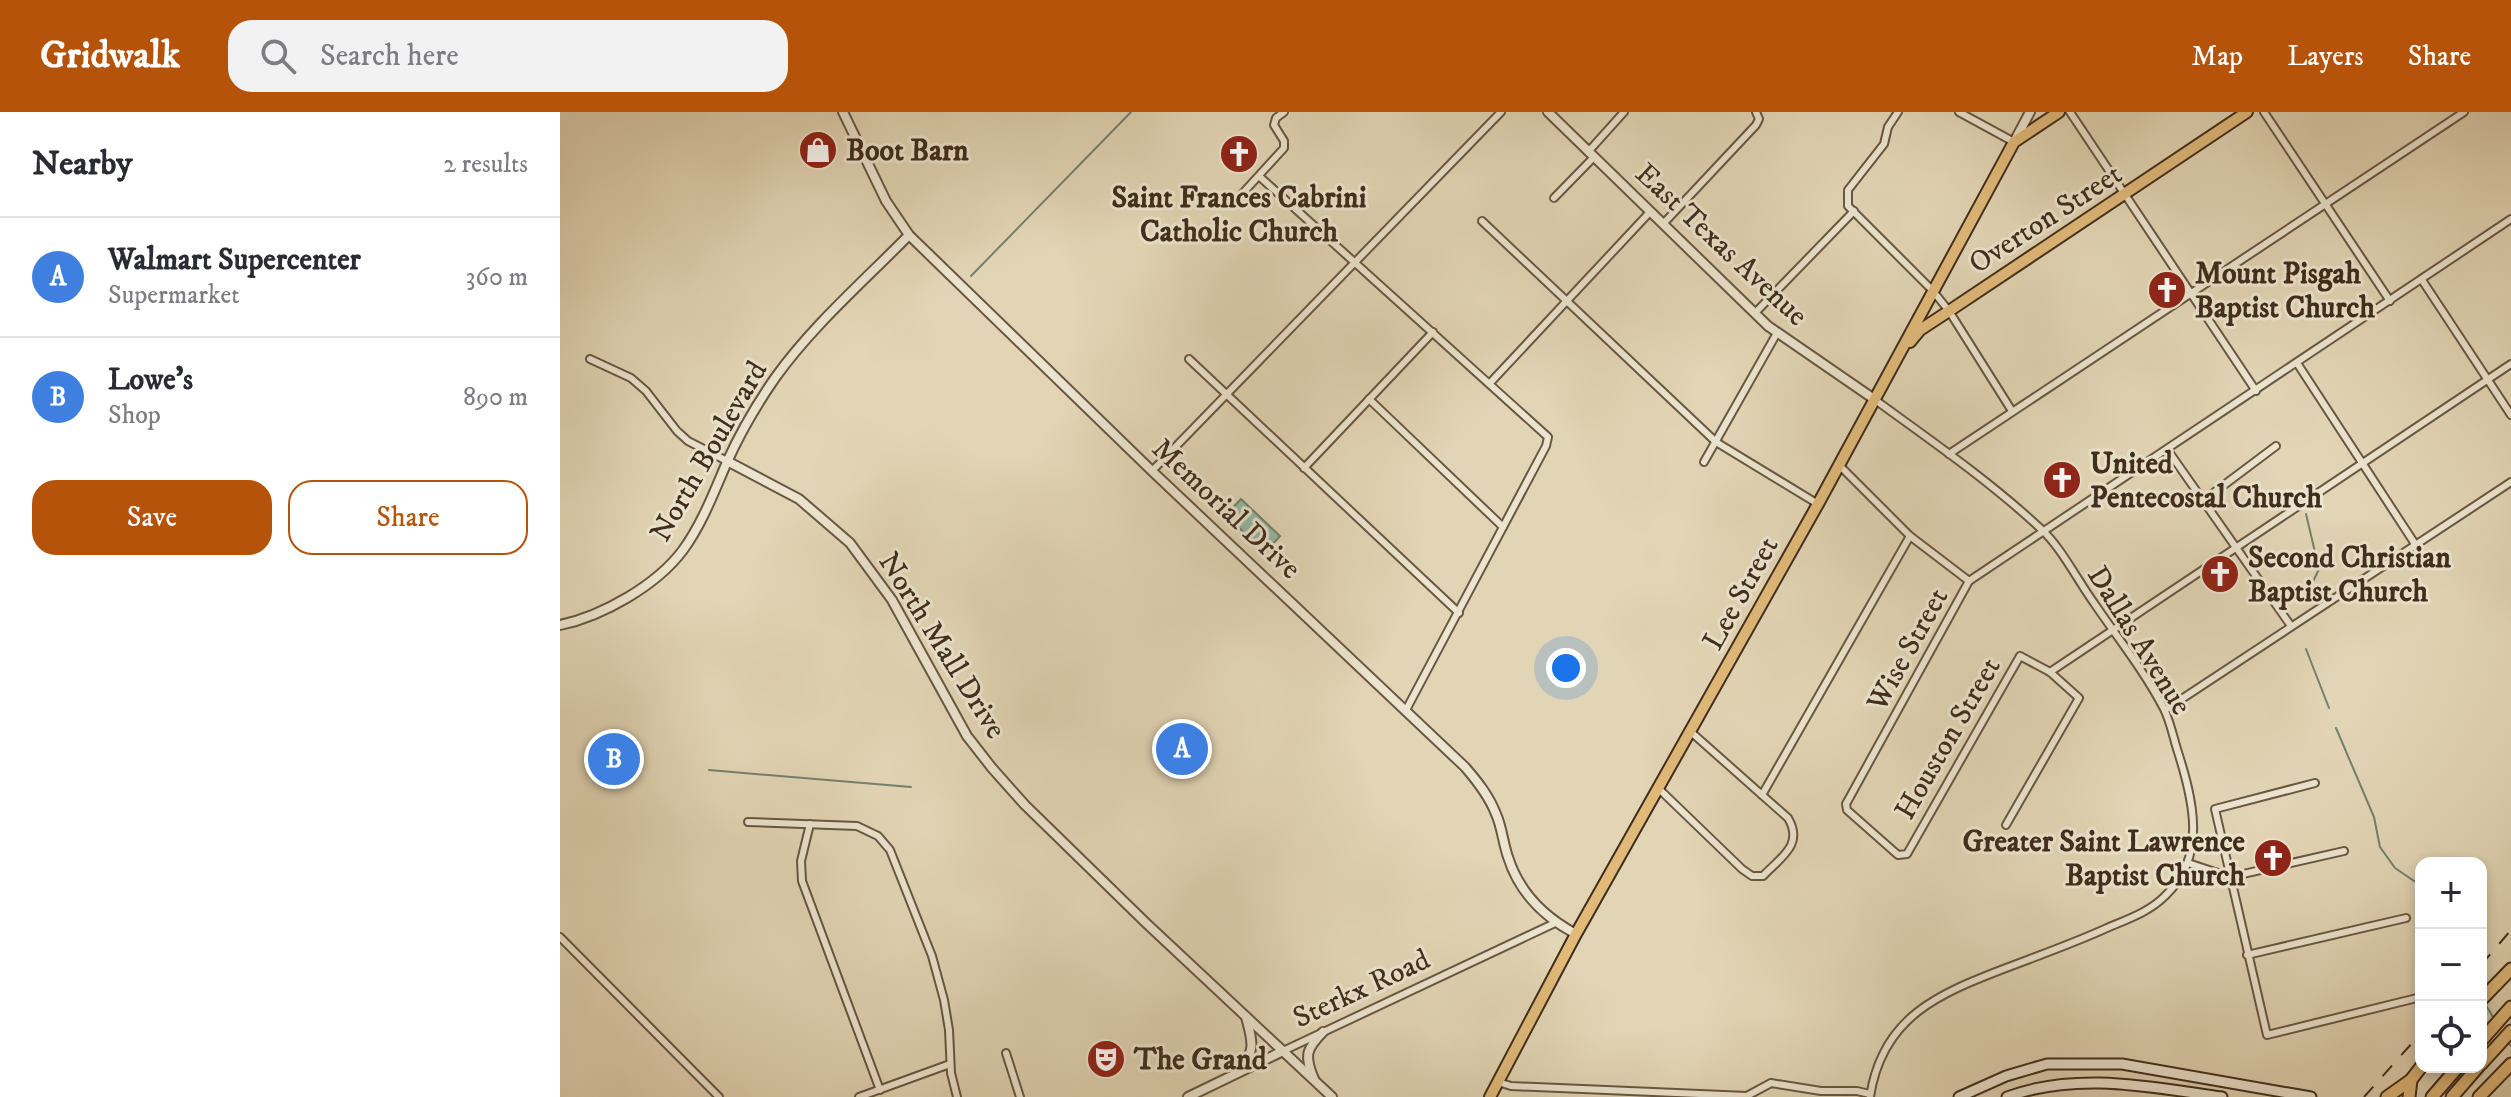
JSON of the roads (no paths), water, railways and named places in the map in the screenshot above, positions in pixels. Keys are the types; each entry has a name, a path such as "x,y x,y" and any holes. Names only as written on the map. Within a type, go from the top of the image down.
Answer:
{"highway":[{"path":"2487,994 2511,969"},
{"path":"2487,1034 2511,1007"},
{"path":"2487,1058 2511,1031"},
{"path":"2479,1097 2511,1064"},
{"path":"2387,1097 2416,1073"},
{"path":"2432,1097 2453,1073"},
{"path":"2452,1097 2474,1073"},
{"path":"2409,1097 2411,1080"}],"main road":[{"path":"2014,142 2059,112"},
{"name":"Overton Street","path":"1883,380 1914,337 1949,311 2247,112"},
{"name":"Lee Street","path":"1490,1097 1576,934 1818,504 2014,142"},
{"path":"1959,1097 2006,1076 2047,1064 2122,1064 2311,1097"},
{"path":"2007,1097 2066,1083 2112,1082 2222,1097"}],"street":[{"name":"Memorial Drive","path":"843,112 886,201 909,235 1152,471 1449,750 1486,793 1498,818 1514,873 1529,897 1555,923 1576,934"},
{"path":"1232,205 1284,148 1284,141 1274,125 1276,118 1284,112"},
{"path":"1152,471 1501,112"},
{"name":"East Texas Avenue","path":"1548,112 1777,333 1874,399"},
{"path":"1554,198 1624,112"},
{"path":"1887,112 1884,144 1848,190 1848,206 1933,291 2012,411"},
{"path":"1888,127 1898,112"},
{"path":"1959,112 2014,142"},
{"name":"Lee Street","path":"2014,142 2030,112"},
{"path":"2070,112 2256,391"},
{"path":"2264,112 2390,301"},
{"path":"1949,454 2464,112"},
{"path":"1663,224 1757,116"},
{"path":"1260,177 1548,437 1406,710"},
{"path":"1755,313 1854,211"},
{"path":"1490,383 1650,212"},
{"name":"Wise Street","path":"1907,854 1898,855 1847,810 1846,804 1969,581 2511,219"},
{"path":"1482,221 1716,442 1818,504"},
{"name":"North Boulevard","path":"560,625 589,617 619,603 682,551 708,504 740,433 787,363 909,235"},
{"path":"2422,280 2511,415"},
{"path":"1304,468 1433,332"},
{"path":"1704,462 1777,333"},
{"name":"North Mall Drive","path":"590,359 631,378 646,391 688,441 799,499 850,543 892,600 960,725 992,768 1025,805 1332,1097"},
{"path":"1189,359 1459,613"},
{"path":"2297,363 2415,544"},
{"name":"Houston Street","path":"1907,854 2020,656 2050,672 2511,364"},
{"path":"1369,399 1503,527"},
{"name":"Dallas Avenue","path":"1870,1096 1881,1054 1896,1031 1911,1016 1956,987 2150,909 2168,894 2193,851 2195,823 2191,798 2165,710 2044,531 1949,454 1874,399"},
{"path":"2204,500 2276,446"},
{"path":"2167,449 2291,626"},
{"path":"1838,463 1910,536 1969,581"},
{"path":"2165,710 2511,482"},
{"path":"1762,795 1910,536"},
{"path":"2006,825 2079,698 2050,672"},
{"path":"1657,787 1752,876 1763,876 1794,842 1795,830 1788,818 1691,732"},
{"path":"2315,783 2215,809 2267,1035 2415,998"},
{"path":"748,822 857,826 878,836 890,850 938,976 949,1030 950,1064 957,1097"},
{"path":"810,824 801,861 802,881 880,1090"},
{"path":"2188,863 2230,877 2344,851"},
{"path":"2247,955 2406,918"},
{"name":"Sterkx Road","path":"1188,1097 1555,923"},
{"path":"560,937 719,1097"},
{"path":"1235,1075 1249,1060 1252,1048 1245,1016"},
{"path":"1316,1083 1307,1063 1307,1055 1311,1044 1323,1032"},
{"path":"1006,1053 1020,1097"},
{"path":"859,1097 950,1064"},
{"path":"1498,1082 1511,1086 1747,1096 1771,1083 1821,1091 1857,1091 1870,1096"}],"waterway":[{"path":"971,276 1131,112"},
{"path":"2303,603 2319,569 2306,514"},
{"path":"2306,649 2329,708"},
{"path":"2336,728 2374,817 2380,847 2395,868 2415,882"},
{"path":"709,770 911,787"},
{"path":"2487,1007 2493,1017"},
{"path":"2507,1040 2511,1046"}],"railway":[{"path":"2487,958 2511,930"},
{"path":"2364,1097 2415,1040"}],"place":[{"name":"Boot Barn","path":"818,150"},
{"name":"Saint Frances Cabrini Catholic Church","path":"1239,154"},
{"name":"Mount Pisgah Baptist Church","path":"2167,290"},
{"name":"United Pentecostal Church","path":"2062,480"},
{"name":"Second Christian Baptist Church","path":"2220,574"},
{"name":"Walmart Supercenter","path":"1182,749"},
{"name":"Lowe's","path":"614,759"},
{"name":"Greater Saint Lawrence Baptist Church","path":"2273,858"},
{"name":"The Grand","path":"1106,1059"}]}
